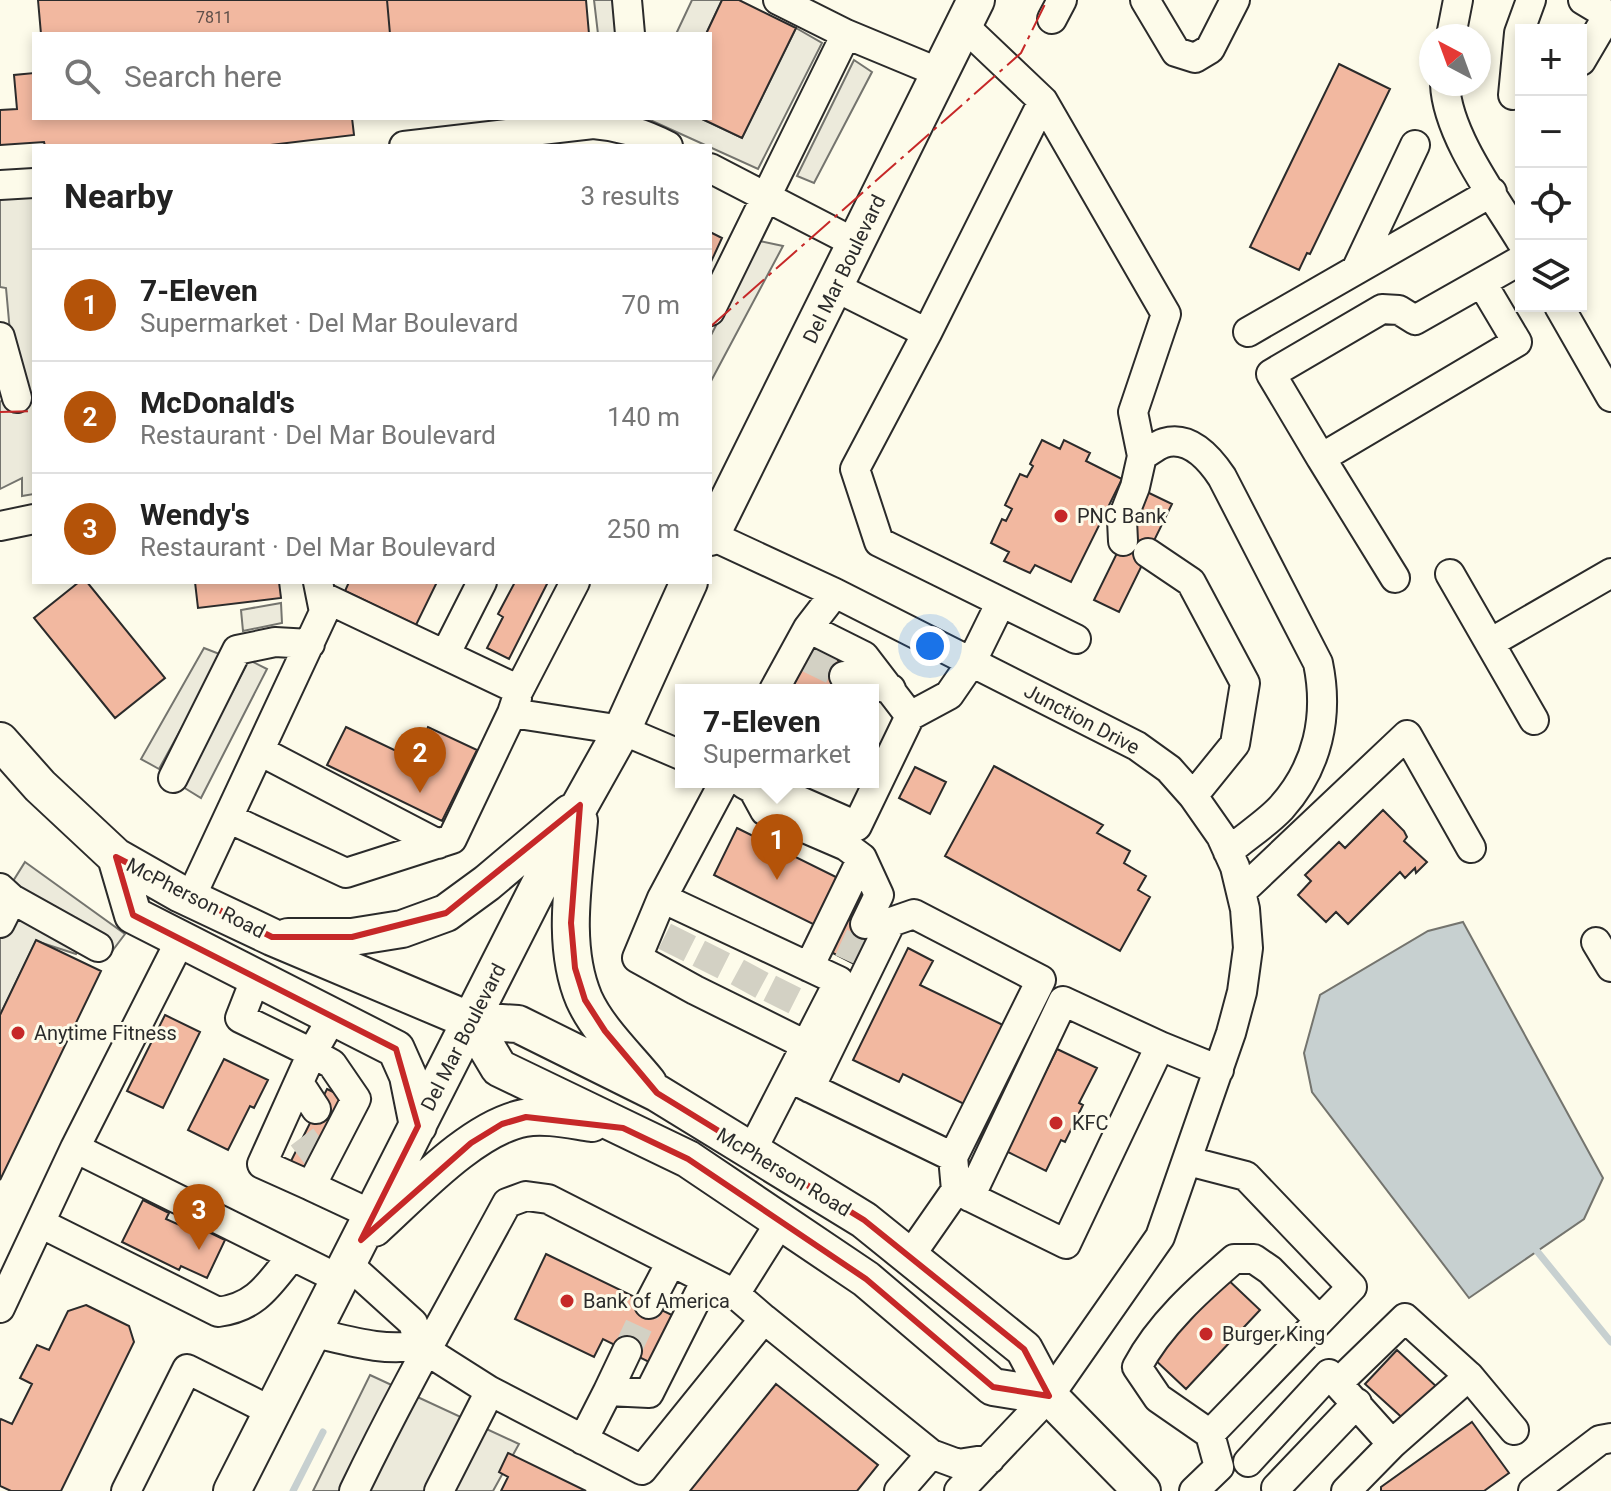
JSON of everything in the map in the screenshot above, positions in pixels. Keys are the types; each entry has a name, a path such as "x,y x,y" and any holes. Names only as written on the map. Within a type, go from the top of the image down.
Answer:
{"main road":[{"name":"Del Mar Boulevard","path":"712,532 970,13"},
{"name":"Del Mar Boulevard","path":"232,1491 315,1333 580,805 622,730 688,584"},
{"name":"McPherson Road","path":"1,745 116,857 190,899 471,1021 518,1024 657,1093 864,1220 1024,1349 1049,1396 1142,1491"},
{"path":"272,937 352,937 402,929 446,913 580,805"},
{"path":"580,805 571,923 575,968 585,1000 605,1031 657,1093"},
{"path":"116,857 133,915 396,1049 408,1076 418,1126"},
{"name":"McPherson Road","path":"471,1021 499,1068 688,1159 866,1279 993,1387 1049,1396"},
{"path":"356,1250 471,1143 502,1124 526,1117 559,1118 623,1128"}],"street":[{"path":"627,0 630,32"},
{"path":"778,0 846,34 940,73"},
{"path":"1145,0 1176,52 1195,58 1210,49 1235,0"},
{"path":"1453,24 1458,0"},
{"path":"1522,24 1531,0"},
{"path":"1583,0 1608,15 1587,51"},
{"path":"970,13 1043,101 1166,314 1133,412 1142,456 1135,487 1122,520 1136,547 1191,582 1245,683 1235,744 1193,796"},
{"path":"712,307 846,34"},
{"path":"1515,74 1515,94"},
{"path":"1447,96 1451,114 1466,147 1520,240"},
{"path":"1043,101 855,469 879,542 1076,639"},
{"path":"443,143 568,136 593,124 628,123 665,144"},
{"path":"1356,270 1415,145"},
{"path":"712,169 857,244"},
{"path":"0,185 32,183"},
{"path":"1248,332 1492,192"},
{"path":"1395,578 1271,374 1382,309 1399,310 1415,320 1515,264"},
{"path":"1321,458 1517,342 1482,283"},
{"path":"835,287 927,333"},
{"path":"1562,312 1611,397"},
{"path":"0,337 17,399"},
{"path":"1142,456 1166,442 1188,444 1209,459 1222,477 1318,663 1323,688 1322,725 1311,766 1280,808 1228,852"},
{"path":"1,523 32,519"},
{"name":"Junction Drive","path":"712,537 835,593 1137,746 1169,769 1193,796 1221,836 1235,867 1248,948 1242,992 1219,1070 1160,1237 1049,1396 987,1473 959,1491"},
{"path":"1490,643 1611,573"},
{"path":"1450,574 1534,720"},
{"path":"445,655 481,584"},
{"path":"228,818 346,873 452,839 574,584"},
{"path":"320,589 445,655 516,702 622,730 675,752"},
{"path":"190,899 324,612 320,589"},
{"path":"778,684 835,593"},
{"path":"879,763 910,716 949,695 971,663 1001,602"},
{"path":"173,778 237,650 275,642 310,644"},
{"path":"803,646 864,656 910,716"},
{"path":"844,676 865,684"},
{"path":"879,687 891,689"},
{"path":"1241,892 1407,735 1471,848"},
{"path":"260,751 438,844"},
{"path":"721,788 662,898 637,958 666,964 771,1016 806,1045"},
{"path":"748,788 765,811 846,846 862,858 879,895 865,924"},
{"path":"756,788 784,794 857,826 870,788"},
{"path":"799,970 862,858"},
{"path":"662,898 688,920 762,956 799,970 844,971 806,1045 799,1083"},
{"path":"4,903 98,947"},
{"path":"751,1152 799,1083 891,922 914,914 1041,980 953,1157 963,1194 1066,1244 1160,1046"},
{"path":"0,1308 75,1148 181,939"},
{"path":"1596,942 1611,967"},
{"path":"256,977 240,1018 332,1064 356,1099 328,1125 313,1161"},
{"path":"910,1256 963,1194 1063,1001 1219,1070"},
{"path":"313,1161 262,1164 312,1053 333,1016"},
{"path":"299,1083 328,1125"},
{"path":"799,1083 953,1157"},
{"path":"285,1114 313,1161 356,1250 413,1323 424,1348 490,1391 583,1440 641,1481 764,1319"},
{"path":"75,1148 292,1256 356,1250"},
{"path":"1188,1161 1246,1176 1352,1287 1210,1434"},
{"path":"354,1491 424,1348 507,1203 526,1196 548,1199 735,1294 931,1454 987,1473"},
{"path":"735,1294 781,1221"},
{"path":"40,1223 218,1312 237,1310 257,1298 292,1256"},
{"path":"1219,1467 1210,1434 1158,1398 1137,1367 1148,1346 1201,1288 1234,1259 1254,1259 1270,1270 1319,1320"},
{"path":"649,1304 671,1262"},
{"path":"608,1391 649,1393 706,1280"},
{"path":"1248,1462 1277,1490 1405,1318 1469,1376 1514,1430"},
{"path":"315,1333 389,1348 424,1348"},
{"path":"583,1440 627,1351"},
{"path":"126,1491 187,1369 273,1412"},
{"path":"1194,1491 1219,1467 1248,1462 1329,1374 1392,1444"},
{"path":"1346,1491 1392,1444 1469,1376"},
{"path":"439,1491 490,1391"},
{"path":"1533,1491 1600,1440 1611,1438"},
{"path":"899,1491 931,1454"}],"highlighted area":[{"path":"580,805 571,923 575,968 585,1000 605,1031 657,1093 864,1220 1024,1349 1049,1396 993,1387 866,1279 688,1159 623,1128 526,1117 502,1124 471,1143 361,1240 418,1126 396,1049 133,915 116,857 272,937 352,937 446,913"}],"shaded area":[{"path":"594,0 613,0 617,32 598,32"},
{"path":"692,0 722,0 707,32 677,32"},
{"path":"796,28 822,43 758,169 712,148 712,144 703,144 650,120 704,120 742,138"},
{"path":"854,60 872,72 814,183 797,176"},
{"path":"32,184 32,494 22,496 22,478 0,489 0,402 15,388 6,288 0,287 0,190"},
{"path":"760,241 783,246 712,379 712,333"},
{"path":"281,603 282,623 243,631 241,610"},
{"path":"204,648 222,655 159,769 141,759"},
{"path":"249,660 267,669 201,798 183,787"},
{"path":"25,862 125,934 110,954 86,940 76,954 36,941 0,1015 0,902"},
{"path":"1463,922 1603,1178 1584,1219 1469,1298 1312,1092 1304,1053 1320,995 1428,931"},
{"path":"370,1375 519,1444 493,1491 313,1491"}],"building":[{"path":"38,0 387,0 390,32 41,32"},
{"path":"387,0 586,0 589,32 390,32"},
{"path":"722,0 739,0 796,28 742,138 704,120 712,120 712,32 707,32"},
{"path":"1339,64 1390,89 1310,254 1307,253 1299,270 1250,247"},
{"path":"32,73 32,120 352,120 354,135 279,144 44,142 0,145 0,110 17,109 14,75"},
{"path":"712,233 722,238 712,260"},
{"path":"1042,440 1060,449 1064,440 1090,453 1086,461 1122,479 1071,582 1035,565 1030,573 1004,561 1009,552 991,543 1002,519 1006,521 1012,509 1005,505 1020,474 1027,477"},
{"path":"1147,492 1172,504 1119,612 1094,600"},
{"path":"76,584 89,584 165,678 115,718 34,618"},
{"path":"195,584 279,584 281,598 198,608"},
{"path":"348,584 436,584 416,625 345,591"},
{"path":"514,584 547,584 509,659 487,648 503,617 498,614"},
{"path":"812,648 848,665 839,684 794,684"},
{"path":"346,727 413,759 428,727 477,750 442,821 327,765"},
{"path":"994,766 1103,825 1097,833 1130,851 1124,863 1146,876 1138,890 1150,897 1120,951 945,856"},
{"path":"915,767 946,782 930,814 899,798"},
{"path":"1383,810 1404,831 1407,837 1404,841 1427,862 1416,873 1415,868 1405,878 1400,872 1348,924 1336,912 1326,922 1298,895 1311,881 1305,875 1339,842 1345,848"},
{"path":"737,828 842,880 819,927 714,875"},
{"path":"849,916 873,927 854,964 831,952"},
{"path":"36,940 101,971 0,1180 0,1015"},
{"path":"908,948 933,961 920,985 1003,1025 964,1104 903,1074 899,1082 853,1060"},
{"path":"165,1015 200,1032 163,1108 127,1091"},
{"path":"1057,1049 1097,1068 1079,1103 1083,1105 1065,1142 1061,1140 1046,1171 1006,1151"},
{"path":"224,1059 268,1080 254,1108 250,1106 228,1150 188,1130"},
{"path":"327,1089 346,1098 308,1176 288,1167"},
{"path":"143,1200 169,1213 166,1219 186,1228 188,1222 225,1240 207,1278 181,1266 179,1270 122,1242"},
{"path":"546,1254 676,1317 653,1364 603,1339 594,1357 515,1319"},
{"path":"1223,1275 1260,1310 1186,1389 1152,1357"},
{"path":"86,1305 129,1326 134,1342 61,1491 11,1491 0,1486 0,1421 12,1424 32,1384 20,1378 37,1345 49,1350 68,1311"},
{"path":"1397,1350 1438,1388 1407,1422 1365,1384"},
{"path":"776,1384 878,1465 857,1491 690,1491"},
{"path":"1472,1422 1509,1473 1484,1491 1381,1491 1381,1487"},
{"path":"508,1453 586,1491 501,1491 508,1477 499,1472"}],"waterway":[{"path":"1532,1245 1611,1342"},
{"path":"293,1491 323,1432"}],"tunnel":[{"path":"807,658 844,676"},
{"path":"848,961 865,924"},
{"path":"671,955 684,929"},
{"path":"705,972 718,946"},
{"path":"743,991 757,965"},
{"path":"776,1007 789,981"},
{"path":"302,1137 317,1157"},
{"path":"627,1351 649,1304"}],"power":[{"path":"712,325 1021,53 1047,0"},
{"path":"0,412 32,411"}],"place":[{"name":"PNC Bank","path":"1061,516"},
{"name":"McDonald's","path":"420,793"},
{"name":"7-Eleven","path":"777,880"},
{"name":"Anytime Fitness","path":"18,1033"},
{"name":"KFC","path":"1056,1123"},
{"name":"Wendy's","path":"199,1250"},
{"name":"Bank of America","path":"567,1301"},
{"name":"Burger King","path":"1206,1334"}]}
